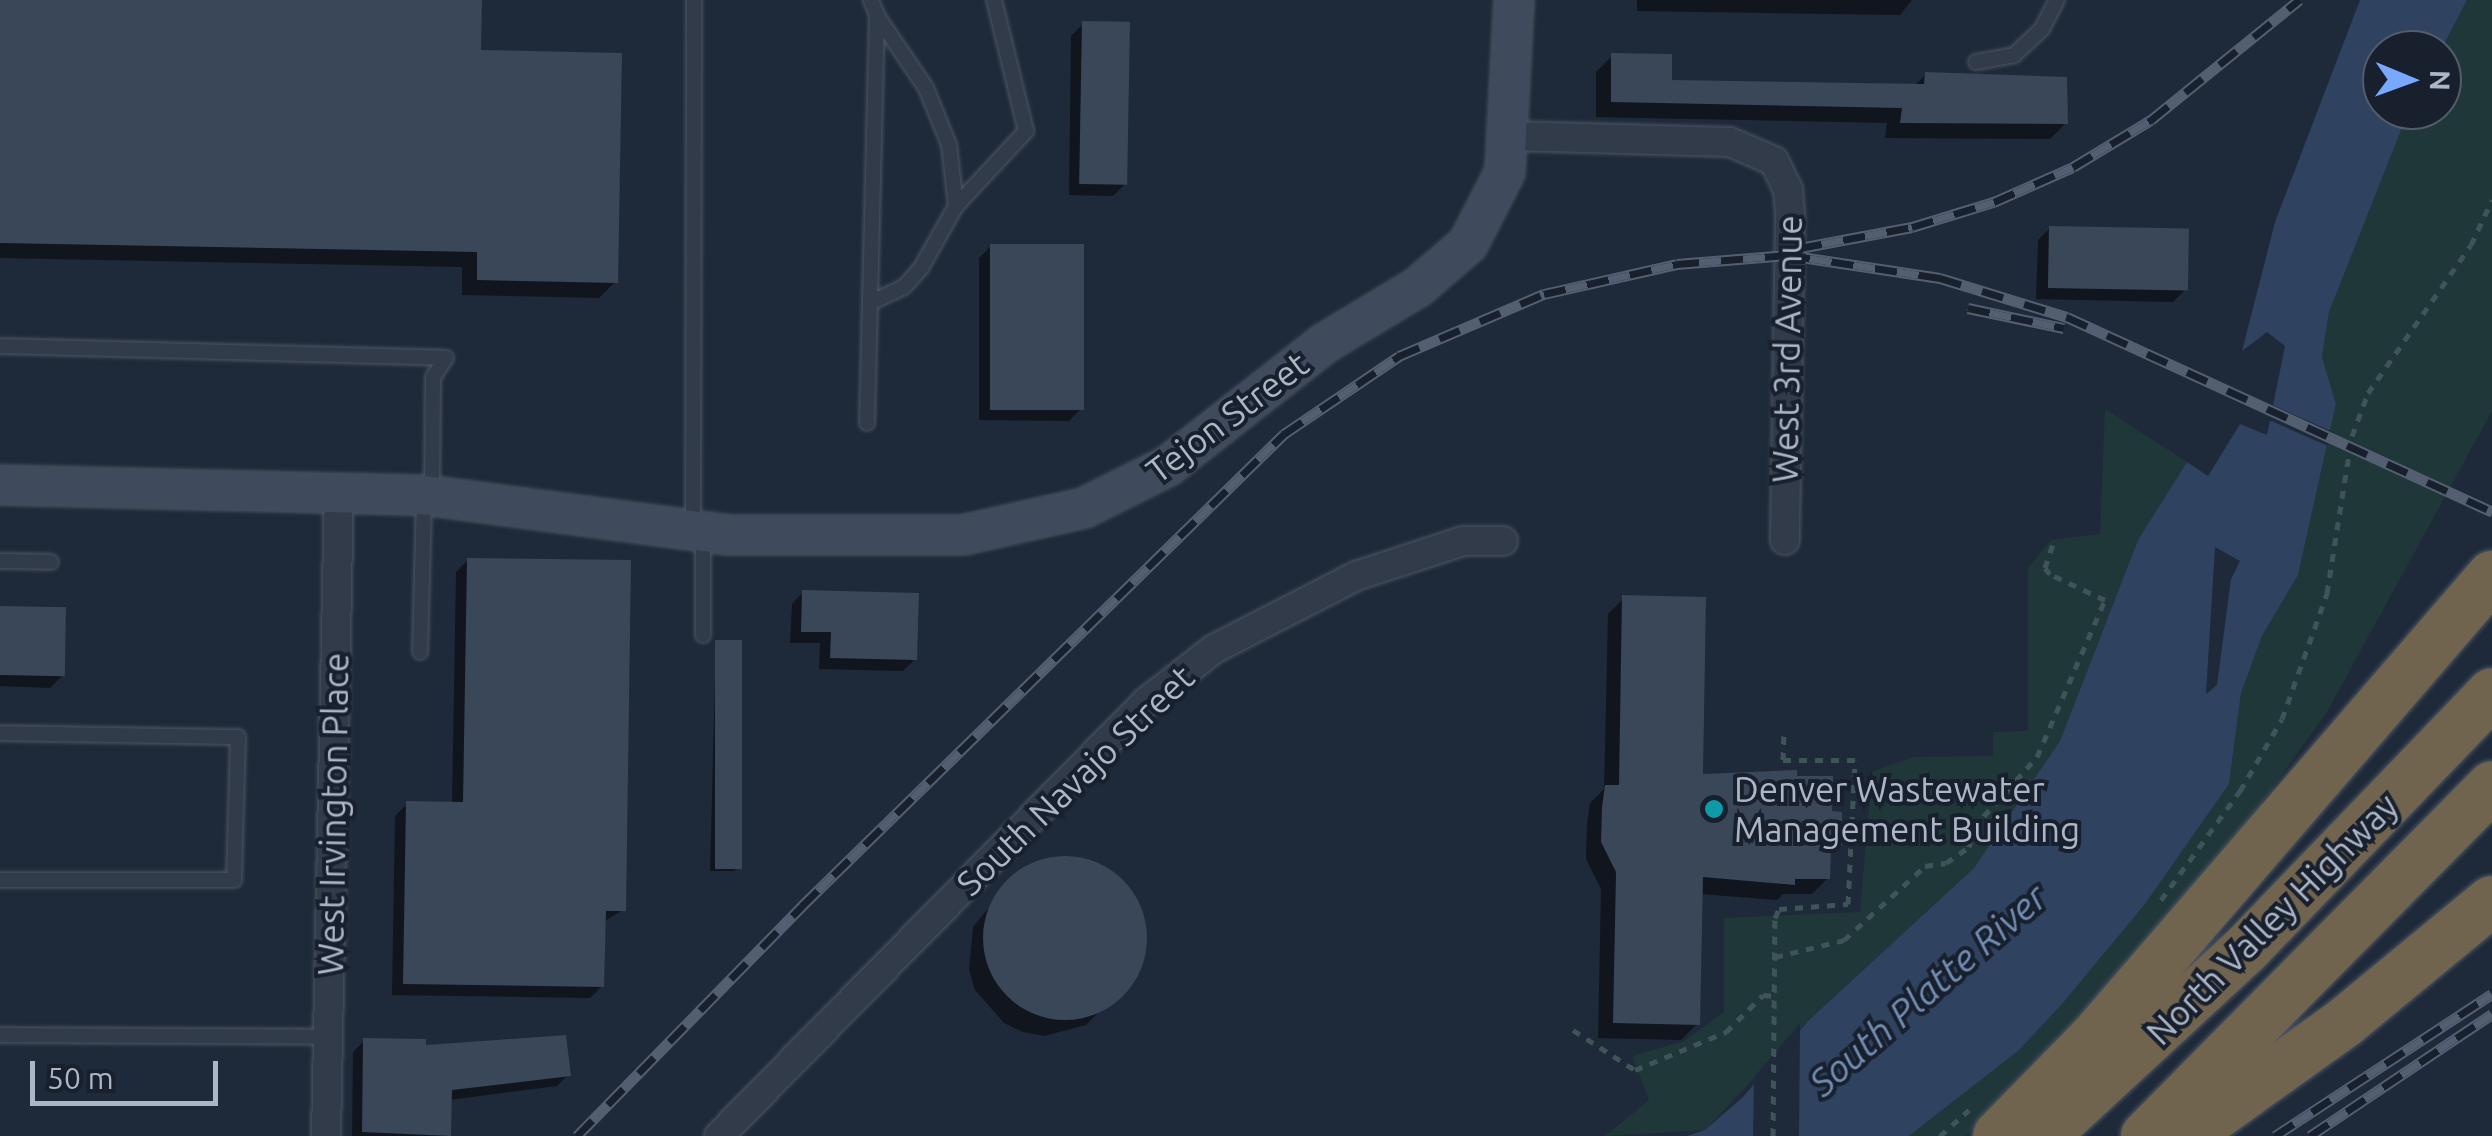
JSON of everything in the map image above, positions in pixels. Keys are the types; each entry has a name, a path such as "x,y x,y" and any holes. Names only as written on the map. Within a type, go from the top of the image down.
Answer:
{"highway":[{"path":"1988,1119 2094,1038 2486,582"},
{"name":"North Valley Highway","path":"2044,1136 2246,949 2492,694"},
{"name":"North Valley Highway","path":"2146,1136 2492,786"},
{"path":"2186,1136 2345,1022 2492,901"}],"street":[{"name":"Tejon Street","path":"0,485 428,496 698,534 932,536 999,530 1084,508 1143,482 1325,343 1450,264 1495,200 1511,136 1514,0"},
{"name":"West 3rd Avenue","path":"1511,136 1730,142 1774,161 1788,190 1790,214 1785,540"},
{"name":"West Irvington Place","path":"326,1136 339,491"},
{"name":"South Navajo Street","path":"719,1136 1146,702 1214,649 1356,576 1462,541 1502,541"}],"lane":[{"path":"694,0 698,534 703,635"},
{"path":"871,0 926,88 949,144 956,206"},
{"path":"872,302 904,287 922,268 956,206 1026,131 994,0"},
{"path":"1976,62 2014,55 2029,44 2057,0"},
{"path":"866,423 877,15"},
{"path":"0,346 446,358 433,377 420,652"},
{"path":"0,561 51,562"},
{"path":"0,733 238,736 234,880 0,880"},
{"path":"0,1035 328,1037"}],"path":[{"path":"2158,903 2240,792 2282,719 2327,594 2352,436 2368,393 2471,245 2492,200"},
{"path":"1774,957 1844,940 1925,866 1969,847 1973,828 2037,757 2105,600 2050,574 2045,568 2052,544"},
{"path":"1774,1136 1774,957 1779,909 1848,904 1855,760 1782,760 1784,730"},
{"path":"1573,1030 1634,1070 1726,1032 1764,995 1775,996"},
{"path":"1940,1136 1988,1119"}],"green space":[{"path":"2467,0 2492,0 2492,411 2327,712 2195,896 1966,1136 1909,1136 2019,1050 2063,1003 2145,904 2229,784 2241,693 2262,636 2298,575 2336,404 2322,357 2329,312 2401,130 2462,130 2462,30 2451,30"},
{"path":"2105,409 2187,462 2138,540 2060,741 2012,819 1974,868 1808,1021 1705,1130 1605,1136 1649,1100 1632,1056 1684,1041 1724,1012 1724,918 1860,912 1872,772 1912,757 1993,756 1993,732 2028,731 2028,568 2051,540 2100,534"}],"water":[{"name":"South Platte River","path":"2360,0 2467,0 2451,30 2362,30 2362,130 2401,130 2329,312 2322,357 2336,404 2298,575 2262,636 2241,693 2229,784 2145,904 2063,1003 2019,1050 1909,1136 1687,1136 1705,1130 1743,1097 1808,1021 1974,868 2060,741 2138,540 2187,462 2208,476 2240,424 2267,435 2285,346 2267,332 2242,351 2275,222","holes":["2215,547 2240,561 2231,579 2217,685 2206,694"]}],"pier":[{"path":"2268,403 2334,432 2328,446 2262,417"},
{"path":"1800,1023 1799,1136 1753,1136 1754,1077"}],"building":[{"path":"0,0 482,0 481,50 622,53 618,283 477,280 477,252 0,243"},
{"path":"1082,21 1130,22 1127,185 1079,184"},
{"path":"1611,53 1672,54 1672,80 1924,84 1925,72 2067,77 2068,124 1900,123 1902,108 1611,102"},
{"path":"2049,226 2189,228 2188,290 2048,288"},
{"path":"990,244 1084,244 1084,410 990,410"},
{"path":"467,558 631,560 626,911 606,911 604,987 403,984 406,801 463,802"},
{"path":"802,590 919,593 917,660 830,658 831,632 801,632"},
{"name":"Denver Wastewater Management Building","path":"1622,595 1706,597 1703,774 1797,770 1797,776 1833,776 1832,811 1842,812 1842,846 1831,845 1830,879 1795,879 1795,885 1703,877 1700,1025 1613,1023 1616,872 1601,842 1605,785 1619,785"},
{"path":"0,606 66,607 65,676 0,675"},
{"path":"715,640 742,640 742,869 715,869"},
{"path":"1065,856 1096,862 1123,880 1141,907 1147,938 1141,969 1123,996 1096,1014 1065,1020 1034,1014 1007,996 989,969 983,938 989,907 1007,880 1034,862"},
{"path":"566,1035 571,1076 452,1090 451,1136 362,1132 363,1038 426,1039 426,1045"}],"railway":[{"path":"1800,248 1912,227 1994,202 2073,167 2151,120 2299,0"},
{"path":"577,1136 802,906 1284,434 1399,356 1544,294 1677,264 1788,255 1940,278 2067,317 2492,512"},
{"path":"1968,308 2064,328"},
{"path":"2275,1136 2492,994"},
{"path":"2310,1136 2492,1014"}],"place":[{"name":"Denver Wastewater Management Building","path":"1714,809"}]}
